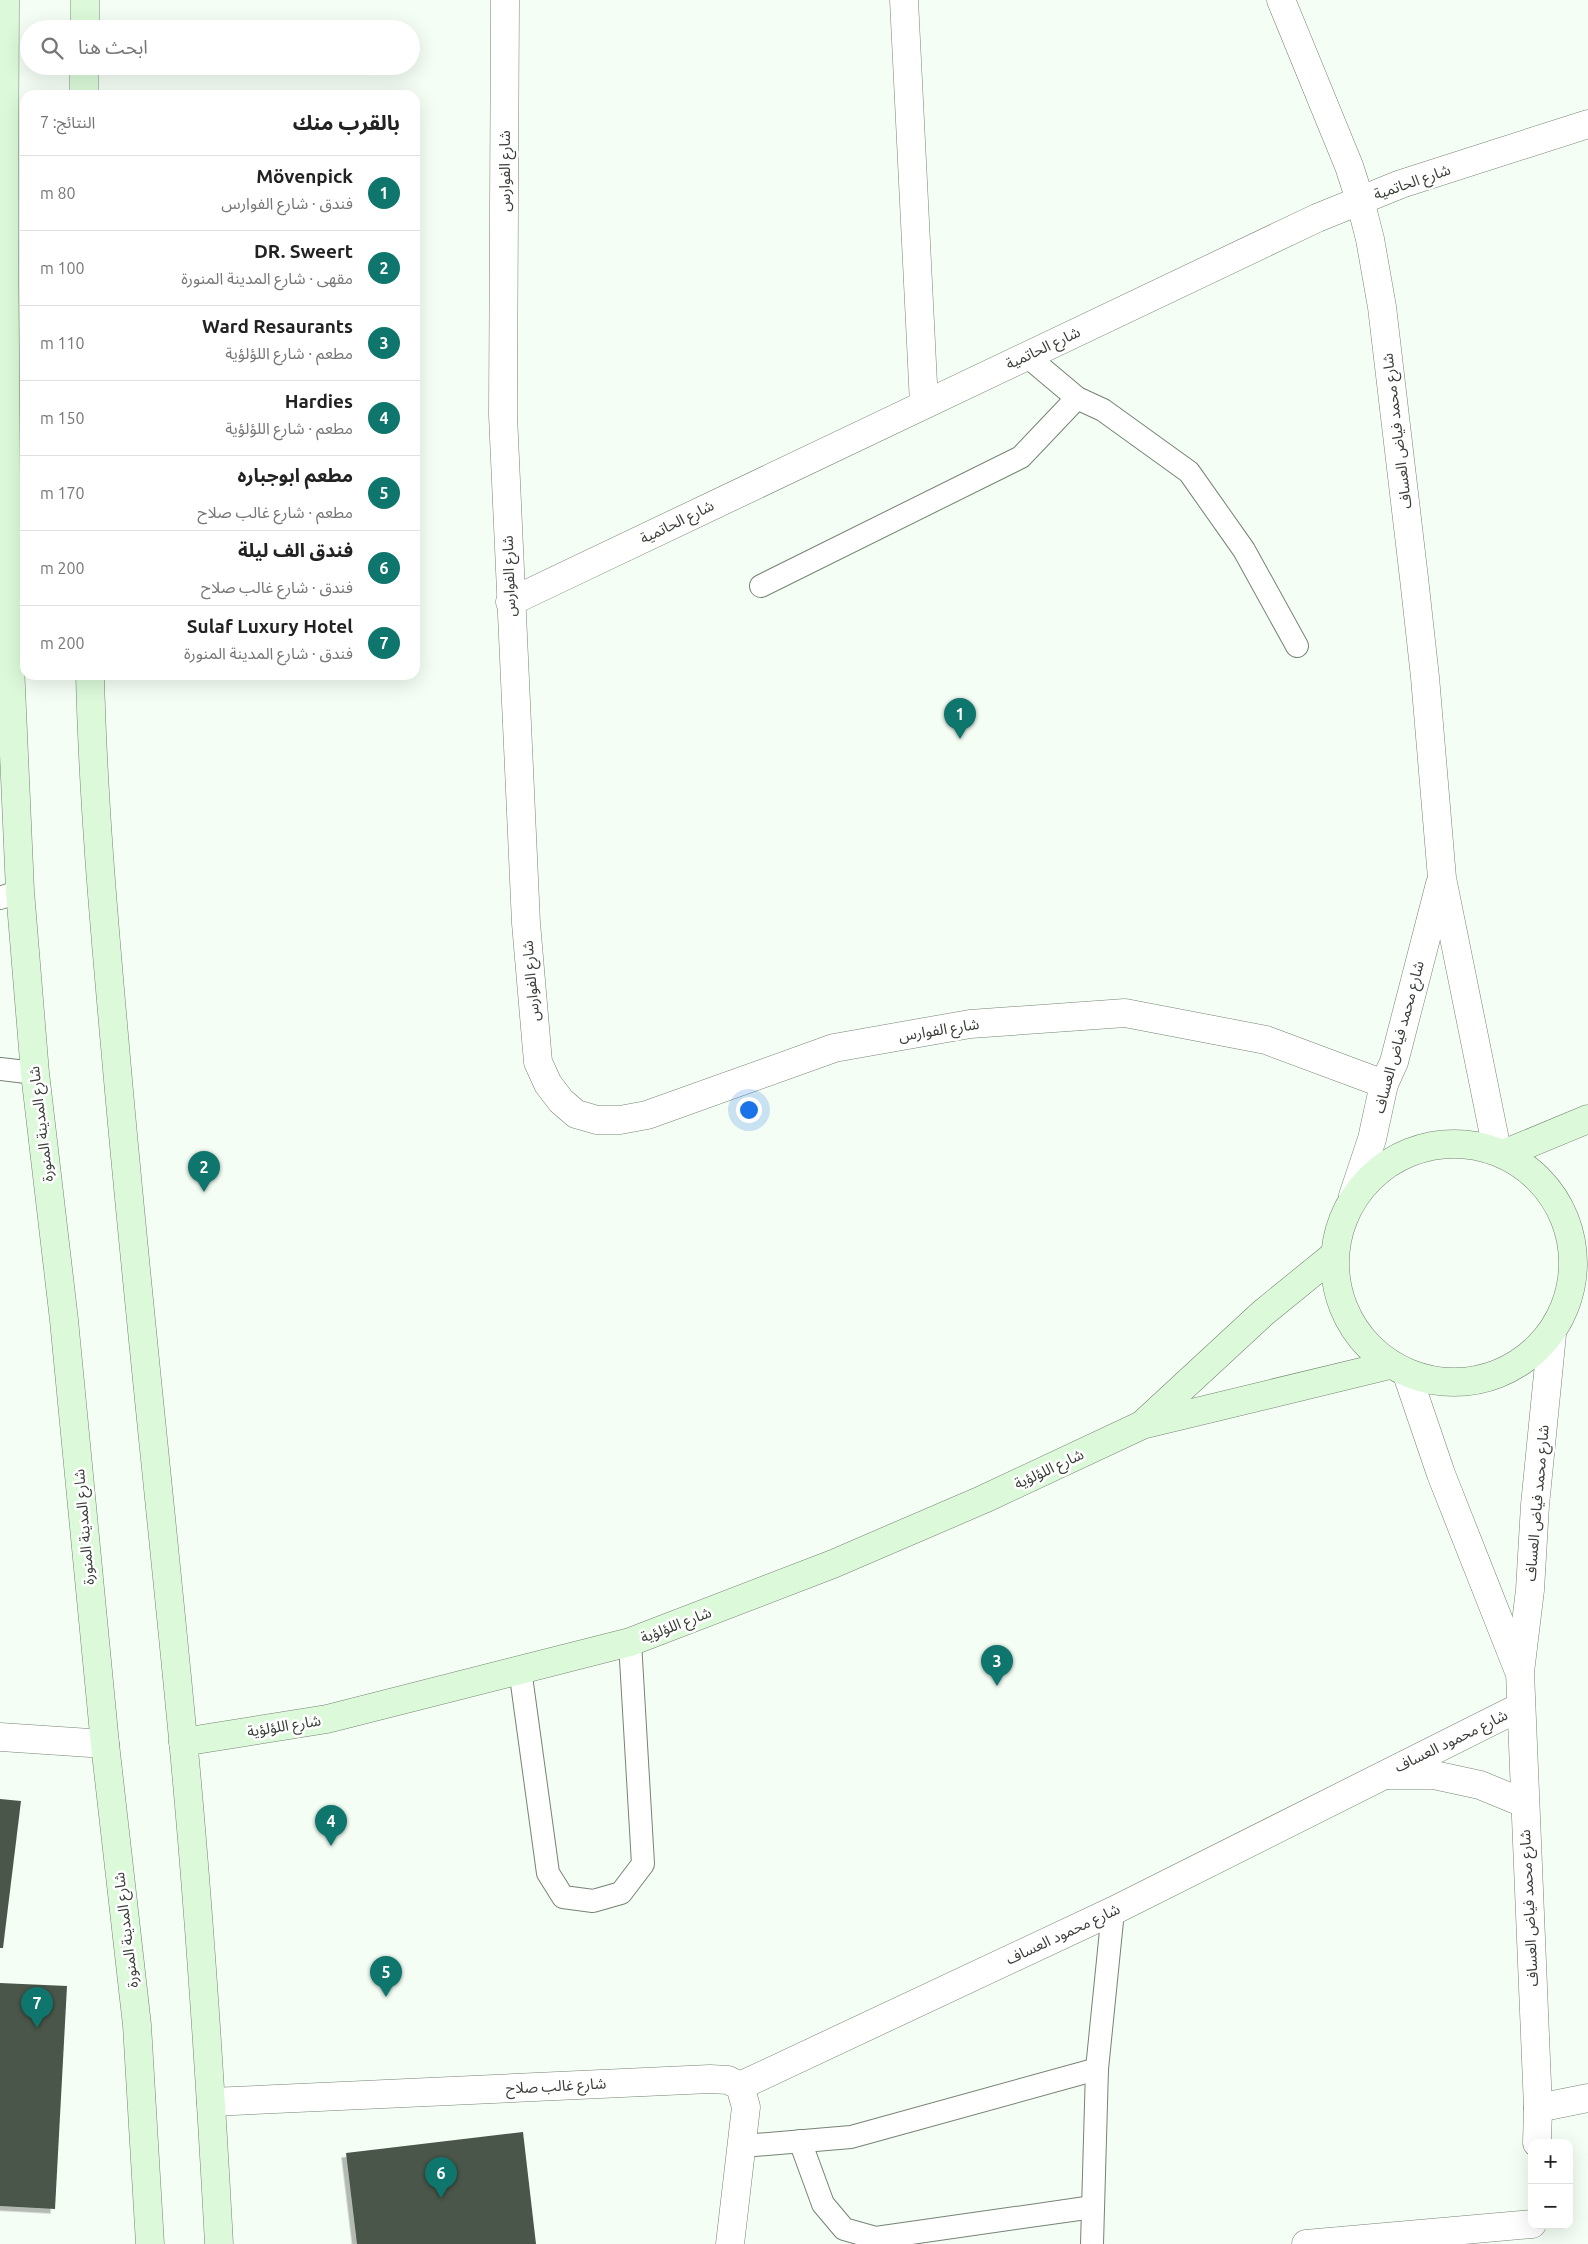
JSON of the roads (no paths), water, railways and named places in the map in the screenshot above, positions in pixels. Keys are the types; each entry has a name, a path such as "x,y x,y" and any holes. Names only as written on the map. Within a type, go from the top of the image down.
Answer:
{"main road":[{"name":"شارع المدينة المنورة","path":"5,0 4,222 10,895 35,1073 64,1320 105,1744 137,2025 150,2244"},
{"path":"84,0 84,20"},
{"path":"84,75 84,90"},
{"path":"90,680 102,900 133,1258 183,1742 211,2102 219,2244"},
{"path":"1501,1151 1558,1200 1582,1260 1552,1334 1512,1369 1460,1384 1398,1370 1358,1337 1338,1299 1333,1256 1354,1196 1392,1159 1444,1142 1501,1151 1588,1119"},
{"name":"شارع اللؤلؤية","path":"1142,1426 1263,1313 1333,1256"},
{"name":"شارع اللؤلؤية","path":"183,1742 327,1719 630,1642 842,1560 984,1499 1142,1426 1398,1370"}],"street":[{"name":"شارع الفوارس","path":"505,0 503,415 526,923 538,1062 548,1084 561,1101 576,1114 596,1120 620,1120 646,1115 834,1048 970,1024 1125,1013 1266,1040 1384,1084"},
{"path":"904,0 924,404"},
{"name":"شارع محمد فياض العساف","path":"1281,0 1360,200 1370,239 1382,307 1410,539 1425,677 1442,878 1462,987 1501,1151"},
{"name":"شارع الحاتمية","path":"510,602 924,404 1360,200 1401,184 1588,124"},
{"name":"شارع محمد فياض العساف","path":"1354,1196 1372,1139 1384,1084 1394,1062 1442,878"},
{"name":"شارع محمد فياض العساف","path":"1537,2139 1538,2108 1520,1672 1530,1590 1535,1505 1552,1334"},
{"name":"شارع محمد فياض العساف","path":"1398,1370 1520,1672"},
{"name":"شارع محمود العساف","path":"740,2086 1113,1911 1520,1707"},
{"path":"0,1737 105,1744"},
{"name":"شارع محمود العساف","path":"1383,1775 1434,1775 1480,1785 1524,1803"},
{"name":"شارع غالب صلاح","path":"211,2102 710,2079 728,2080 740,2086"},
{"path":"730,2244 746,2107 740,2086"},
{"path":"1538,2108 1588,2098"},
{"path":"1306,2244 1528,2225"},
{"path":"1532,2244 1533,2229"}],"lane":[{"path":"1027,356 1076,398 1103,410 1189,472 1244,550 1297,646"},
{"path":"761,586 1021,457 1076,398"},
{"path":"0,1069 35,1073"},
{"path":"520,1670 548,1873 563,1897 594,1901 621,1893 643,1864 630,1642"},
{"path":"1092,2244 1097,2069 1113,1911"},
{"path":"742,2146 851,2137 1097,2069"},
{"path":"800,2142 823,2204 844,2229 876,2238 1093,2207"}],"place":[{"name":"Mövenpick","path":"960,739"},
{"name":"DR. Sweert","path":"204,1192"},
{"name":"Ward Resaurants","path":"997,1686"},
{"name":"Hardies","path":"331,1846"},
{"name":"مطعم ابوجباره","path":"386,1997"},
{"name":"Sulaf Luxury Hotel","path":"37,2028"},
{"name":"فندق الف ليلة","path":"441,2198"}]}
